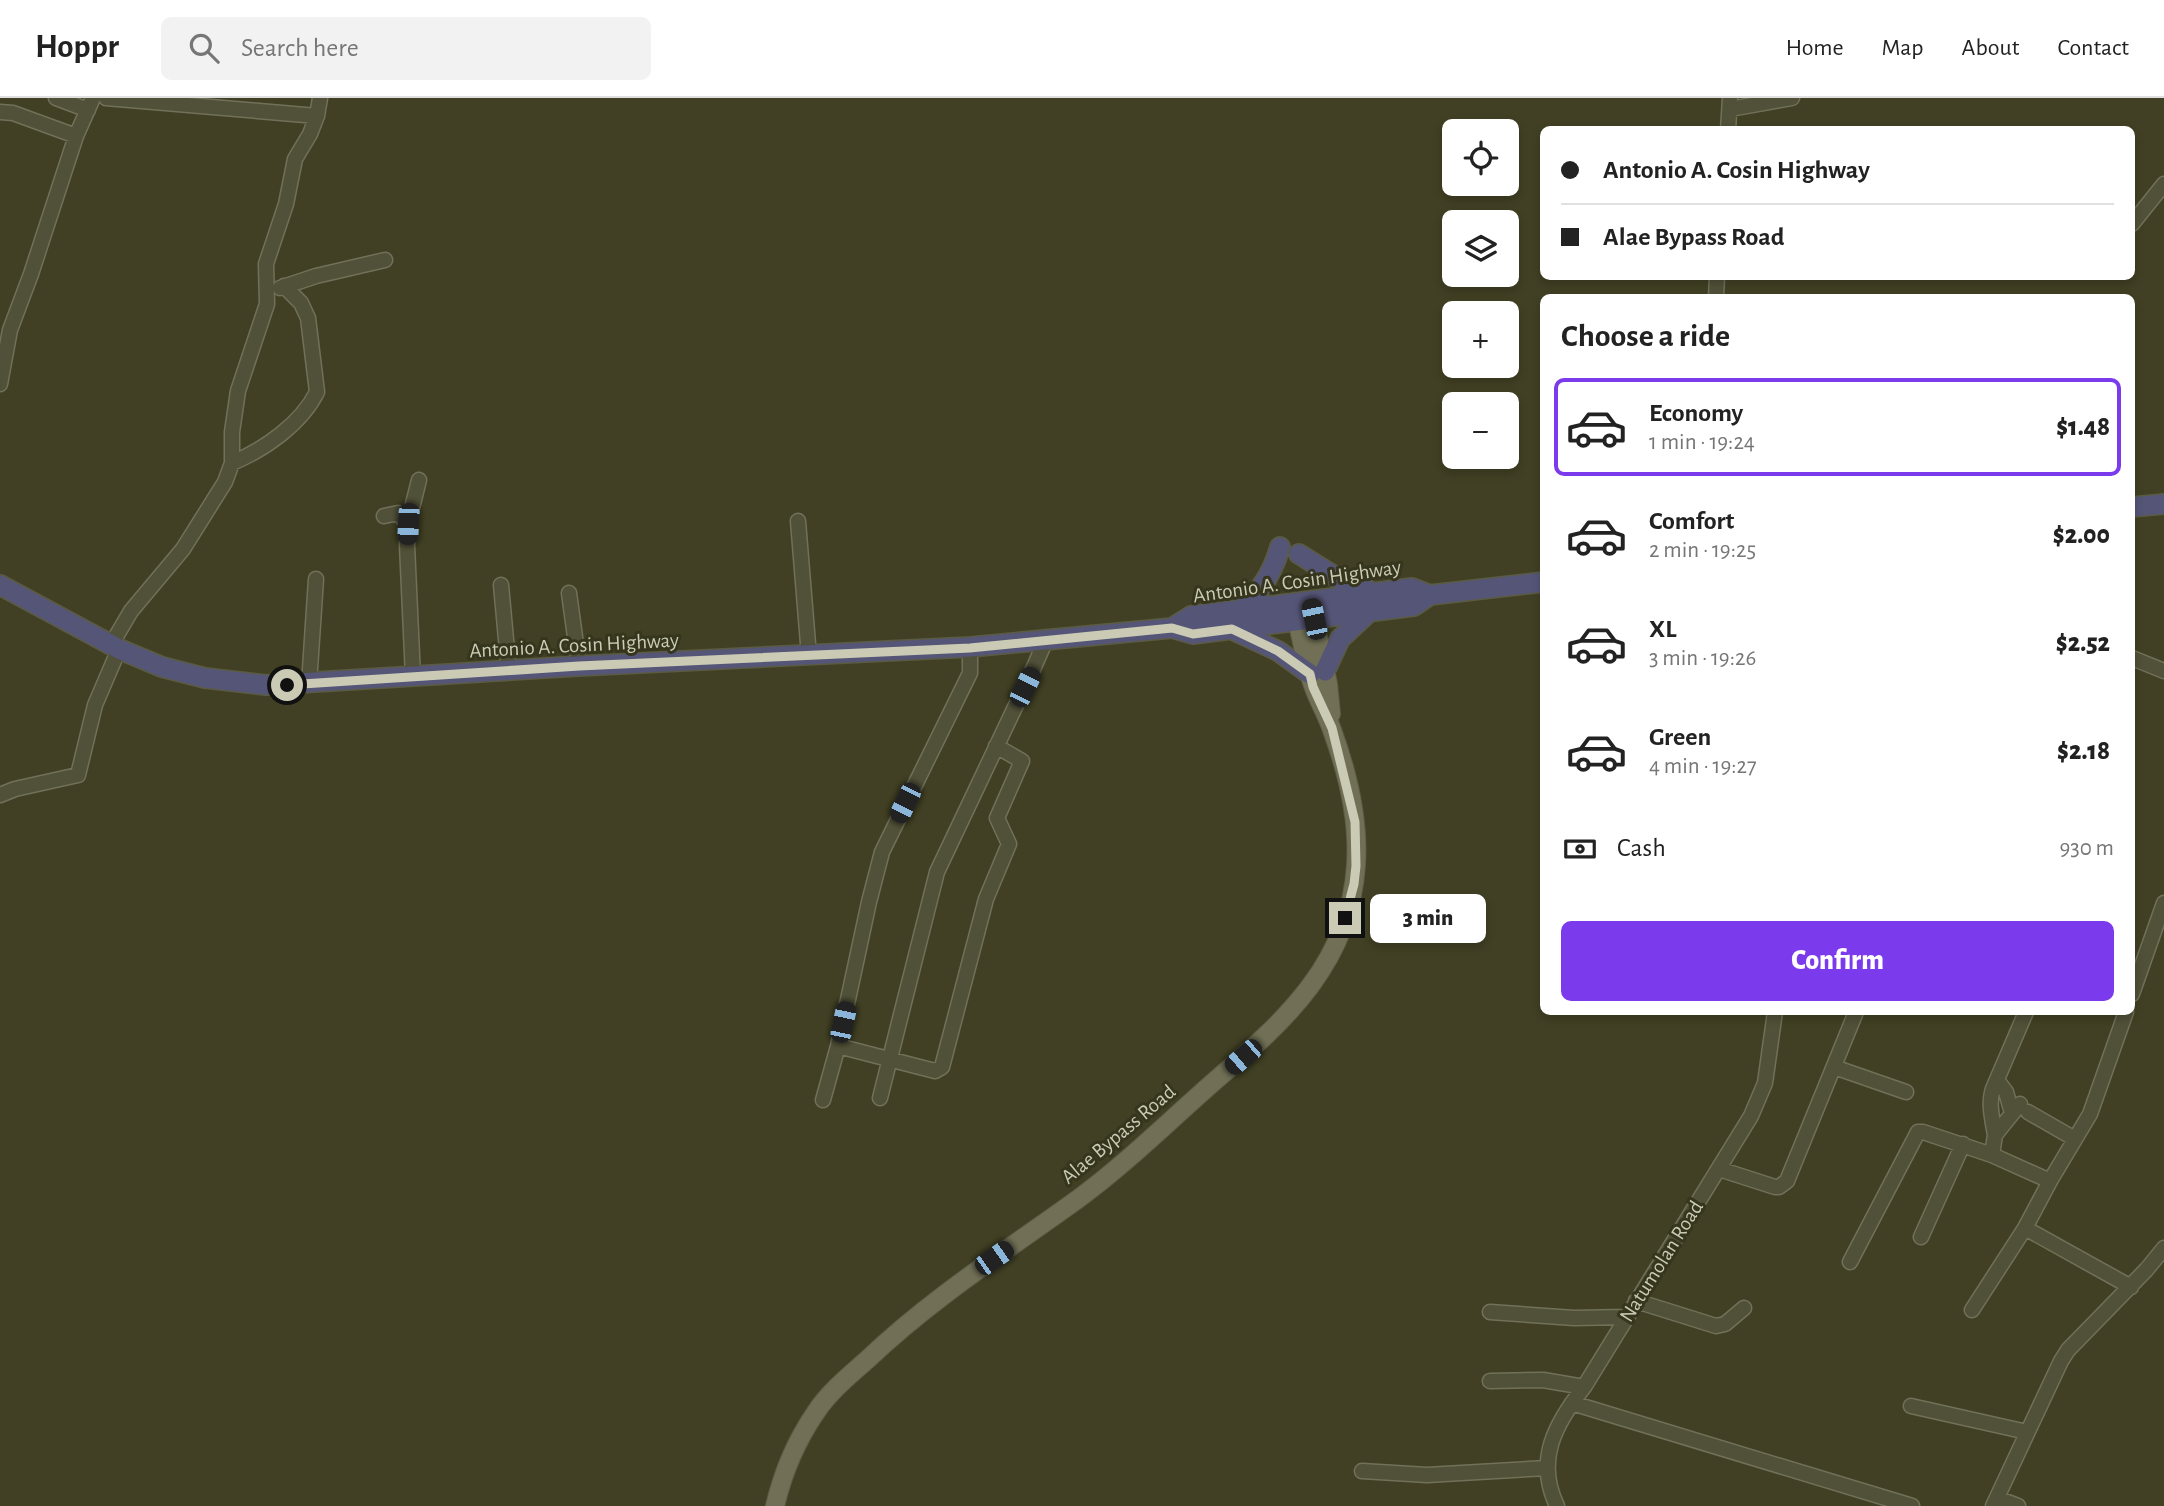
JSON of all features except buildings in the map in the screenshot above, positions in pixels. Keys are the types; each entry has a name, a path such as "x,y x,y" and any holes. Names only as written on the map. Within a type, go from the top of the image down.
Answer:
{"highway":[{"path":"2135,507 2164,505"},
{"path":"1240,610 1269,576 1280,547"},
{"path":"1232,629 1318,672 1340,639 1372,602 1299,554"},
{"name":"Antonio A. Cosin Highway","path":"0,585 115,647 162,667 205,678 265,685 579,666 970,648 1172,628 1193,634 1232,629 1304,611 1372,602 1415,606 1430,595 1540,582"},
{"name":"Antonio A. Cosin Highway","path":"1172,628 1191,616 1240,610 1304,611"}],"main road":[{"name":"Alae Bypass Road","path":"775,1506 783,1475 799,1438 817,1409 842,1383 930,1304 1095,1185 1264,1038 1292,1010 1326,964 1351,900 1356,866 1355,822 1304,611"}],"street":[{"path":"0,384 5,328 31,274 76,136 90,104 56,98"},
{"path":"106,98 220,103 317,116"},
{"path":"0,795 78,775 95,705 131,611 183,549 225,482 232,463 232,432 238,391 265,316 268,289 266,264 286,204 293,164 310,134 320,98"},
{"path":"1728,126 1730,104 1792,98"},
{"path":"0,112 13,113 76,136"},
{"path":"2135,221 2159,200 2164,184"},
{"path":"268,289 385,260"},
{"path":"232,463 256,453 271,442 312,401 317,392 308,318 301,303 285,286"},
{"path":"413,677 408,524 419,480"},
{"path":"384,516 398,513 408,524"},
{"path":"798,521 809,656"},
{"path":"309,684 316,579"},
{"path":"501,585 509,672"},
{"path":"569,593 579,666"},
{"path":"880,1098 927,902 937,872 1045,642"},
{"path":"824,1100 882,852 970,673 970,648"},
{"path":"2135,659 2164,671"},
{"path":"838,1046 935,1071 944,1063 986,899 1009,844 997,818 1022,761 996,746"},
{"path":"2135,985 2164,903"},
{"name":"Natumolan Road","path":"1557,1506 1549,1487 1546,1468 1555,1432 1751,1115 1762,1093 1768,1071 1775,1015"},
{"path":"1718,1169 1775,1187 1784,1185 1855,1015"},
{"path":"1992,1155 1995,1135 1990,1104 2025,1015"},
{"path":"1972,1310 2025,1228 2090,1114 2125,1015"},
{"path":"1834,1067 1906,1092"},
{"path":"1996,1084 2000,1084 2020,1110 2076,1139"},
{"path":"1995,1135 2020,1110"},
{"path":"1850,1262 1918,1132 1963,1144 2050,1181"},
{"path":"1921,1237 1963,1144"},
{"path":"2025,1228 2131,1287"},
{"path":"2018,1506 1995,1502 2068,1350 2131,1287 2164,1248"},
{"path":"1636,1301 1716,1326 1725,1324 1744,1308"},
{"path":"1490,1312 1574,1318 1626,1317"},
{"path":"1490,1381 1543,1380 1584,1387"},
{"path":"1572,1402 1912,1506"},
{"path":"1911,1406 2027,1432"},
{"path":"1362,1471 1427,1475 1546,1468"}],"route":[{"path":"287,685 579,666 970,648 1172,628 1193,634 1232,629 1290,657 1310,674 1313,687 1332,728 1350,793 1357,846 1354,884 1345,918"}]}
